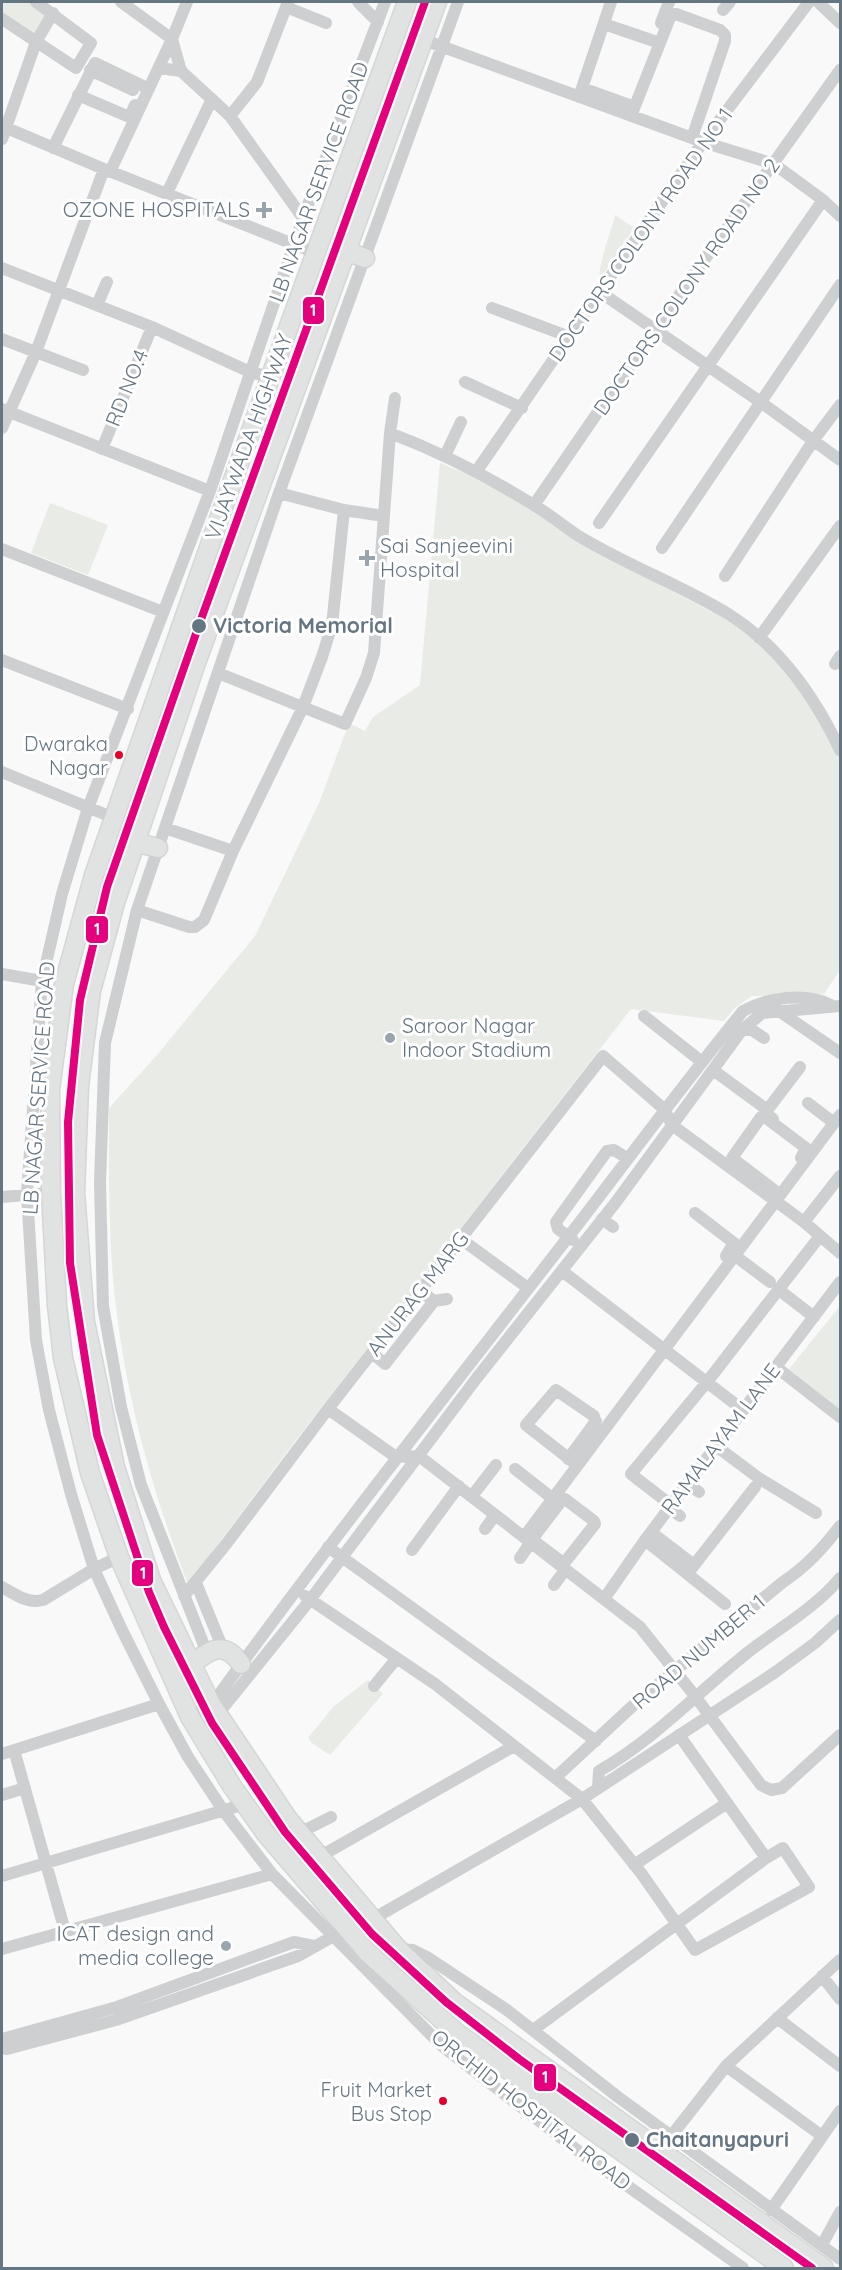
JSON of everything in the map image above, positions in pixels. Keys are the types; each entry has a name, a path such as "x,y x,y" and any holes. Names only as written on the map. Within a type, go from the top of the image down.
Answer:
{"highway":[{"name":"VIJAYWADA HIGHWAY","path":"407,2 270,377 94,875 64,984 50,1090 51,1193 57,1305 63,1358 90,1473 119,1557 193,1722 245,1804 339,1933 367,1952 457,2034 779,2267"},
{"name":"VIJAYWADA HIGHWAY","path":"437,2 195,663 134,842 91,991 80,1073 75,1192 84,1310 114,1467 151,1580 215,1709 299,1833 371,1920 454,2002 824,2268"},
{"path":"345,252 365,258"},
{"path":"242,456 268,466"},
{"path":"134,842 158,849"},
{"path":"55,1048 83,1049"},
{"path":"52,1072 80,1073"},
{"path":"90,1473 114,1467"},
{"path":"192,1664 215,1651 236,1656 241,1664"}],"street":[{"path":"2,19 76,68 91,43 36,2"},
{"path":"121,2 141,7 172,39 181,71 230,116 303,218"},
{"path":"2,428 5,411 36,352 57,290 107,171 159,68 187,2"},
{"path":"358,2 378,22"},
{"name":"LB NAGAR SERVICE ROAD","path":"339,1933 272,1874 223,1810 188,1757 159,1704 94,1569 70,1494 49,1410 36,1340 27,1194 42,981 62,894 88,808 210,491 303,218 385,2"},
{"path":"215,1651 184,1596 141,1485 121,1407 103,1306 100,1182 105,1043 137,910 279,493 458,2"},
{"path":"580,93 611,2"},
{"path":"629,112 669,2"},
{"name":"DOCTORS COLONY ROAD NO 1","path":"476,472 570,337 698,140 809,2"},
{"path":"818,2 840,23"},
{"path":"230,116 257,81 287,4 326,23"},
{"path":"53,13 36,42 3,131 53,148 316,254"},
{"path":"629,112 671,15 676,14 720,30 725,35 725,41 698,140"},
{"path":"604,24 654,41"},
{"path":"424,40 580,93 698,140 774,164 823,200 840,216"},
{"path":"53,148 89,84 95,63 149,89"},
{"path":"159,68 181,71"},
{"name":"DOCTORS COLONY ROAD NO 2","path":"534,505 655,329 840,70"},
{"path":"82,97 127,116 131,114 140,94 94,71"},
{"path":"167,193 212,99"},
{"path":"599,523 823,200"},
{"path":"2,268 152,327 250,372 270,377"},
{"path":"97,305 107,282"},
{"path":"662,548 840,285"},
{"path":"600,292 762,403 840,460"},
{"path":"492,308 570,337"},
{"name":"RD NO.4","path":"102,449 152,327"},
{"path":"2,339 83,370"},
{"path":"465,382 522,408"},
{"path":"218,673 345,724 366,678 374,653 386,557 390,433 395,398"},
{"path":"725,576 813,441 840,405"},
{"path":"5,411 210,491"},
{"path":"445,456 461,422"},
{"path":"390,433 476,472 534,505 576,534 730,615 759,638 799,678 837,733 840,750"},
{"path":"279,493 344,510 389,510"},
{"path":"137,910 189,927 200,925 204,920 233,851 303,707 332,625 344,510"},
{"path":"759,638 840,526"},
{"path":"2,549 163,612"},
{"path":"2,660 128,709"},
{"path":"2,772 114,818"},
{"path":"165,828 233,851"},
{"path":"2,974 42,981"},
{"path":"193,1722 215,1709 269,1652 501,1347 582,1246 608,1223 672,1125 713,1070 737,1027 743,1011 767,1000 801,998 822,1000 836,1006"},
{"path":"215,1709 241,1664 327,1547 702,1062 737,1027 762,1013 836,1006"},
{"path":"779,1011 840,1053"},
{"path":"644,1016 702,1062"},
{"path":"737,1027 752,1030 764,1038"},
{"name":"ANURAG MARG","path":"184,1596 603,1056 664,1109"},
{"path":"800,1067 765,1113 813,1150"},
{"path":"713,1070 762,1106"},
{"path":"717,1272 734,1255 837,1119 808,1103"},
{"path":"664,1109 672,1125 777,1196"},
{"path":"777,1196 807,1150 763,1117 732,1158 840,1253"},
{"path":"582,1246 558,1228 556,1222 605,1154 614,1150 627,1158"},
{"path":"804,1222 839,1181"},
{"path":"2,1197 51,1193"},
{"path":"520,1558 527,1540 540,1522 562,1500 565,1499 595,1524 564,1562 533,1540 540,1522 552,1498 556,1484 596,1424 664,1349 734,1243 695,1213"},
{"path":"680,1516 631,1474 707,1382 820,1236"},
{"path":"461,1239 528,1288"},
{"path":"734,1255 770,1282"},
{"path":"562,1271 744,1410"},
{"name":"RAMALAYAM LANE","path":"604,1599 694,1470 744,1410 772,1381 776,1367 840,1282"},
{"path":"420,1291 434,1301"},
{"path":"783,1293 814,1317"},
{"path":"372,1353 385,1364 434,1301 447,1299"},
{"path":"488,1337 501,1347"},
{"path":"776,1367 840,1417"},
{"path":"572,1462 527,1428 527,1424 556,1390 596,1424"},
{"path":"328,1409 396,1456 419,1456 640,1627 761,1785 771,1790 782,1788 840,1735"},
{"path":"716,1446 760,1479 816,1513"},
{"path":"694,1470 700,1456"},
{"path":"472,1496 496,1465"},
{"path":"515,1469 552,1498"},
{"path":"685,1484 699,1492"},
{"path":"412,1550 459,1486"},
{"path":"691,1569 755,1487"},
{"path":"485,1529 495,1515"},
{"name":"ROAD NUMBER 1","path":"555,1778 675,1672 783,1582 803,1569 840,1526"},
{"path":"648,1536 691,1569 725,1604"},
{"path":"327,1547 596,1740"},
{"path":"2,1587 24,1599 36,1602 44,1600 94,1569 119,1557"},
{"path":"554,1585 565,1570"},
{"path":"598,1788 599,1771 628,1754 659,1731 695,1696 749,1652 808,1610 829,1592 840,1578"},
{"path":"196,1582 215,1651"},
{"path":"296,1591 435,1684 582,1799 634,1865 677,1924 695,1950 809,1887 783,1848 766,1858 677,1924 533,2030"},
{"path":"371,1920 582,1799 791,1661 840,1620"},
{"path":"257,1642 269,1652"},
{"path":"374,1686 397,1658"},
{"path":"65,1931 25,1788 8,1752 159,1704"},
{"path":"679,1735 766,1858"},
{"path":"319,1857 514,1746"},
{"path":"2,1795 25,1788"},
{"path":"634,1865 727,1803"},
{"path":"2,1876 245,1804"},
{"path":"299,1833 331,1817"},
{"path":"2,1949 272,1874"},
{"path":"2,2048 7,2049 116,2020 298,1956 339,1933"},
{"name":"ORCHID HOSPITAL ROAD","path":"339,1933 442,2046 581,2153 744,2268"},
{"path":"2,2039 117,2007 294,1942 314,1946"},
{"path":"398,1949 413,1950 427,1957 533,2030 618,2097 840,2259"},
{"path":"672,2135 726,2066 840,1960"},
{"path":"822,1976 840,1999"},
{"path":"777,2018 840,2066"},
{"path":"726,2066 822,2136"},
{"path":"771,2210 840,2111"},
{"path":"822,2245 840,2212"}],"shaded area":[{"path":"2,2 33,2 49,13 35,37 2,15"},
{"path":"615,215 634,228 599,281 603,256"},
{"name":"Saroor Nagar Indoor Stadium","path":"440,463 472,476 556,521 572,536 739,626 797,679 840,755 840,970 824,994 752,996 735,1008 724,1021 631,1009 296,1440 188,1584 163,1514 142,1444 120,1336 111,1252 109,1108 157,1055 255,936 319,803 349,723 365,731 373,717 420,685"},
{"path":"50,503 108,525 88,575 31,553"},
{"path":"840,1306 840,1411 789,1369"},
{"path":"368,1680 383,1694 330,1755 312,1743 308,1738 334,1706"}],"metro line":[{"name":"1","path":"425,2 199,625 107,887 80,1000 68,1122 70,1263 97,1435 149,1592 212,1723 285,1832 372,1934 446,2002 519,2059 812,2268"}],"place":[{"name":"OZONE HOSPITALS","path":"264,210"},
{"name":"Sai Sanjeevini Hospital","path":"367,558"},
{"name":"Victoria Memorial","path":"199,626"},
{"name":"Dwaraka Nagar","path":"119,755"},
{"name":"Saroor Nagar Indoor Stadium","path":"390,1038"},
{"name":"ICAT design and media college","path":"226,1946"},
{"name":"Fruit Market Bus Stop","path":"443,2101"},
{"name":"Chaitanyapuri","path":"632,2140"}]}
